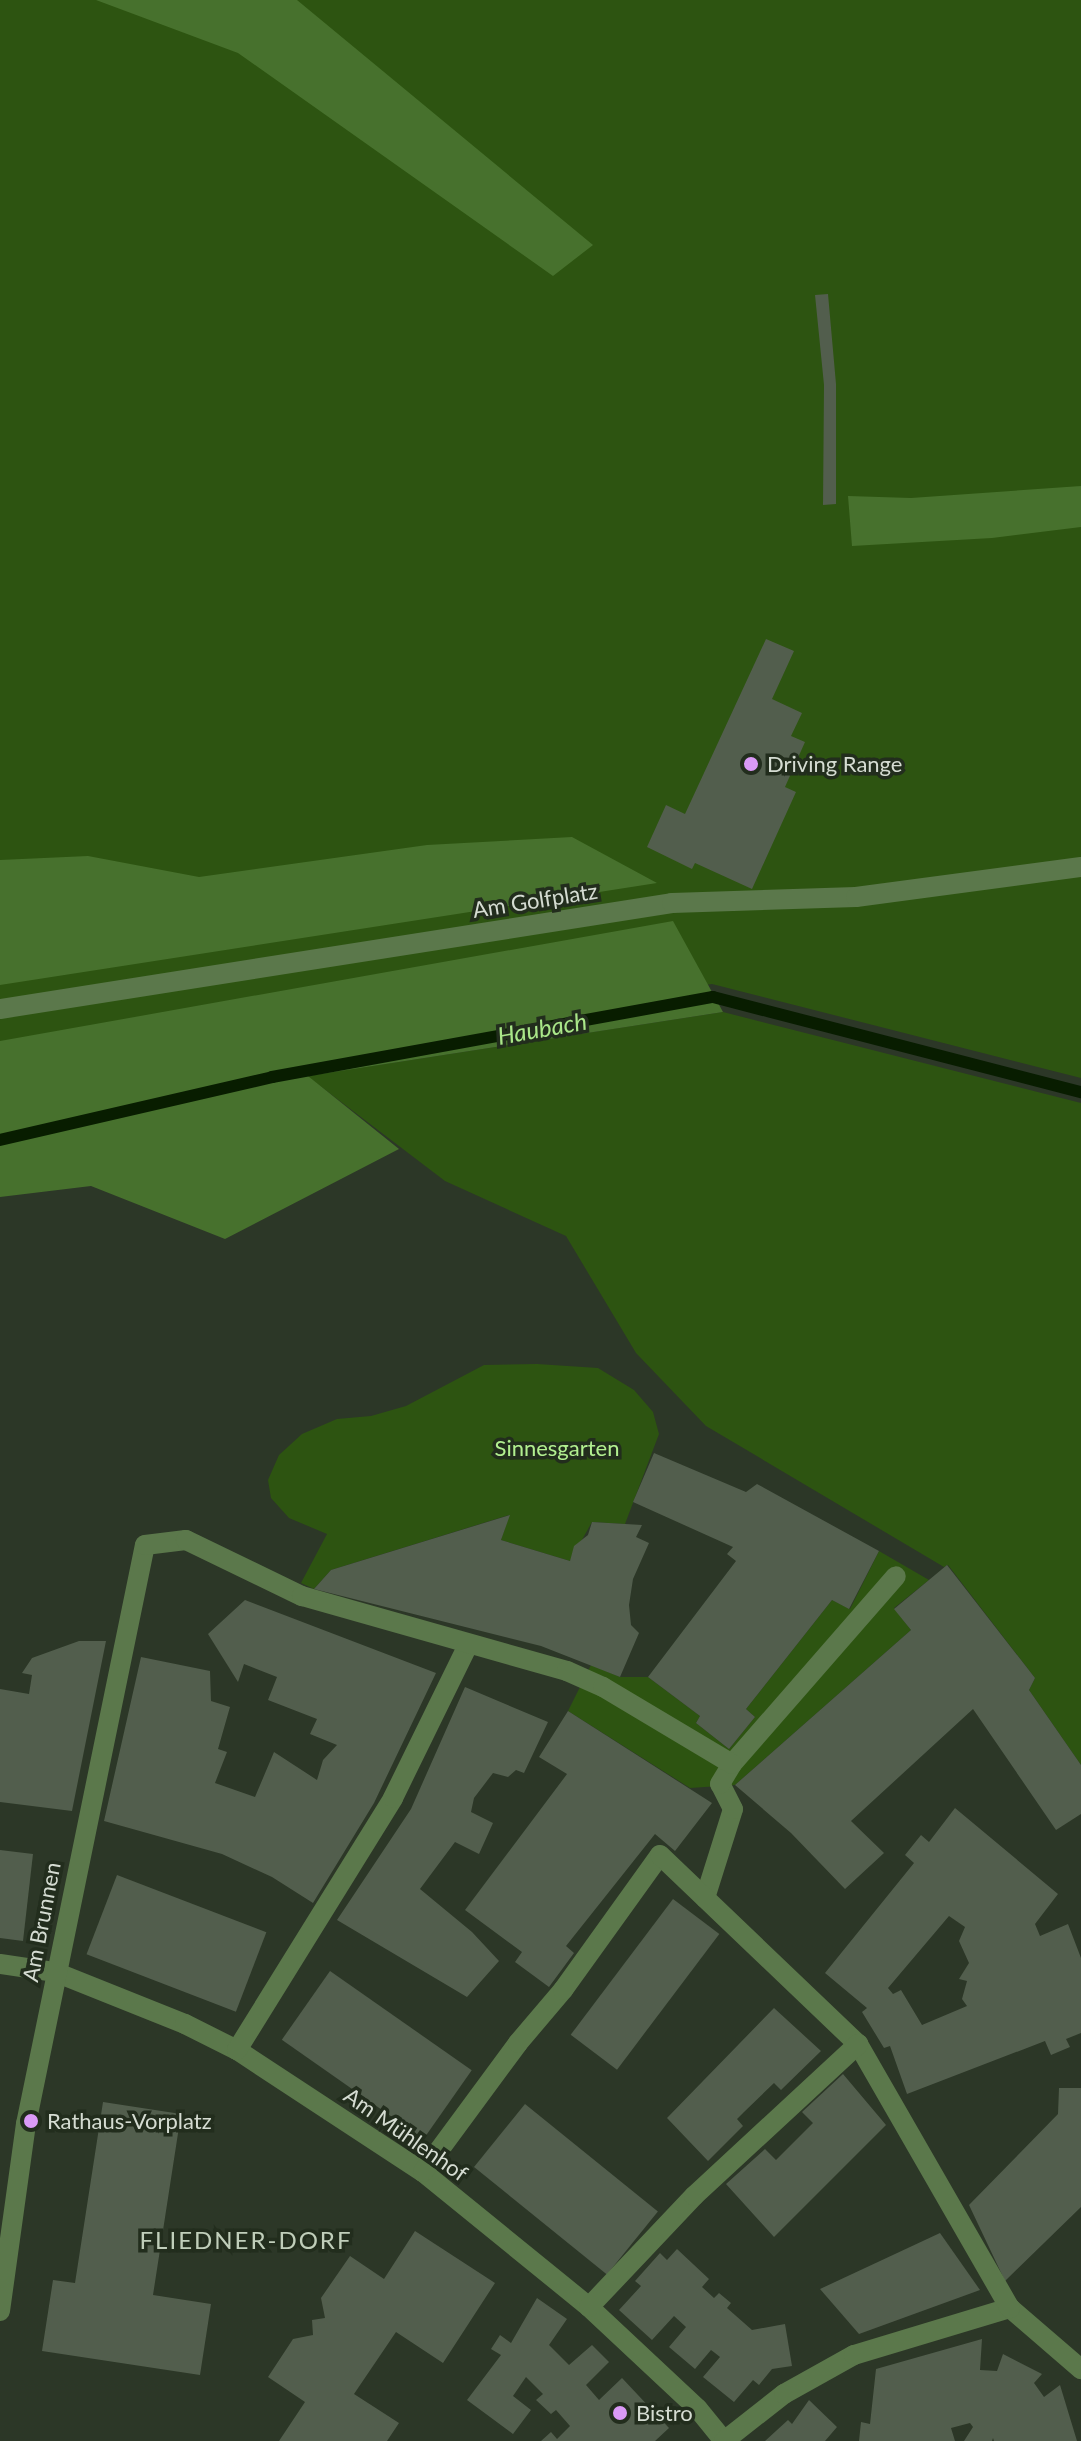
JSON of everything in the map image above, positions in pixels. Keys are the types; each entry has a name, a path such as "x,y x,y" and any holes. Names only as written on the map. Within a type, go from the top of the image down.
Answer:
{"street":[{"name":"Am Golfplatz","path":"0,1009 672,903 856,897 1081,867"},
{"name":"Am Brunnen","path":"0,2311 26,2124 145,1545 186,1540 302,1596 468,1645"},
{"path":"705,1898 733,1809 720,1784 732,1764 896,1576"},
{"path":"237,2050 393,1798 468,1645 567,1671 603,1687 732,1764"},
{"path":"423,2172 518,2043 563,1990 660,1855 858,2044 1010,2308 1081,2369"},
{"name":"Am Mühlenhof","path":"0,1964 55,1972 185,2024 237,2050 423,2172 589,2307 698,2409 724,2441"},
{"path":"589,2307 694,2196 858,2044"},
{"path":"724,2441 784,2394 854,2355 1010,2308"}],"green space":[{"path":"0,0 1081,0 1081,1078 712,984 265,1052 0,1100"},
{"path":"96,0 297,0 593,245 553,276 238,53"},
{"path":"1081,486 1081,527 992,538 852,546 848,496 911,498"},
{"path":"572,837 657,883 0,985 0,860 88,856 199,877 427,845"},
{"path":"673,921 723,1012 308,1076 399,1149 225,1239 91,1186 0,1197 0,1041"},
{"path":"723,1012 1081,1103 1081,1765 1029,1690 1035,1678 948,1565 944,1567 706,1426 636,1353 566,1236 445,1181 307,1076"},
{"name":"Sinnesgarten","path":"484,1365 598,1368 634,1390 653,1412 659,1434 625,1524 592,1522 570,1561 501,1540 509,1515 331,1570 314,1589 301,1583 327,1534 289,1518 271,1498 268,1480 279,1455 302,1434 337,1419 371,1416 406,1406"},
{"path":"879,1551 929,1580 894,1608 911,1630 735,1785 690,1788 568,1711 591,1665 620,1677 648,1677 700,1716 696,1723 729,1749 755,1717 746,1709 832,1600 850,1609"}],"building":[{"path":"828,294 836,384 836,504 823,505 824,385 815,295"},
{"name":"Driving Range","path":"766,639 794,651 772,699 802,713 791,736 805,742 785,787 796,792 752,889 695,863 692,869 647,847 666,805 685,814"},
{"path":"654,1453 746,1492 757,1484 879,1551 849,1609 832,1600 746,1709 755,1717 729,1749 696,1723 700,1716 648,1677 736,1561 727,1554 733,1547 633,1502"},
{"path":"510,1515 501,1540 570,1561 574,1546 588,1535 592,1522 642,1525 636,1537 649,1543 633,1579 629,1605 631,1625 639,1633 620,1677 541,1646 314,1589 331,1570"},
{"path":"947,1565 1035,1678 1029,1690 1081,1765 1081,1814 1056,1830 973,1709 851,1821 884,1853 845,1889 791,1833 735,1785 911,1630 894,1609"},
{"path":"245,1600 436,1673 374,1803 313,1903 272,1877 222,1854 104,1821 141,1657 210,1671 211,1701 230,1707 218,1749 227,1752 215,1783 255,1797 274,1752 317,1780 323,1760 337,1745 310,1734 317,1719 268,1700 277,1677 244,1664 238,1682 208,1634"},
{"path":"79,1641 106,1641 72,1811 0,1802 0,1689 29,1694 32,1675 22,1673 32,1658"},
{"path":"465,1687 548,1722 524,1773 516,1770 508,1777 493,1773 474,1798 471,1812 493,1823 479,1854 455,1842 420,1889 472,1932 499,1961 467,1997 337,1920 411,1809"},
{"path":"568,1711 712,1803 675,1851 655,1834 566,1946 574,1953 549,1987 515,1962 522,1952 465,1910 567,1774 539,1757"},
{"path":"955,1808 1058,1894 1035,1924 1040,1936 1068,1924 1081,1958 1081,2033 1066,2039 1070,2047 1051,2055 1045,2041 907,2094 890,2046 884,2048 862,2012 867,2008 825,1973 914,1863 905,1855 921,1835 929,1842","holes":["949,1916 965,1927 959,1941 969,1963 959,1979 967,1981 962,1999 967,2006 922,2025 901,1990 893,1994 888,1988"]},
{"path":"0,1850 33,1854 23,1941 0,1938"},
{"path":"117,1875 266,1932 236,2012 87,1954"},
{"path":"673,1899 719,1934 617,2070 571,2035"},
{"path":"330,1971 472,2070 424,2139 282,2040"},
{"path":"774,2008 821,2051 781,2090 774,2083 744,2112 737,2119 743,2126 708,2161 667,2118"},
{"path":"843,2074 886,2125 774,2237 726,2184 765,2149 776,2160 813,2123 802,2112"},
{"path":"1059,2088 1081,2088 1081,2207 1005,2281 969,2205 1058,2114"},
{"path":"103,2102 181,2114 153,2295 211,2304 200,2375 42,2351 53,2280 75,2283"},
{"path":"525,2104 658,2212 607,2275 474,2167"},
{"path":"415,2231 495,2283 443,2363 396,2332 354,2394 399,2423 387,2441 279,2441 305,2402 268,2377 293,2339 313,2335 312,2320 325,2318 321,2298 350,2256 384,2279"},
{"path":"940,2233 980,2290 859,2334 820,2289"},
{"path":"677,2249 709,2279 702,2287 714,2298 719,2293 731,2303 727,2308 752,2330 785,2324 792,2366 772,2369 759,2385 753,2380 734,2402 703,2377 720,2357 711,2350 695,2369 669,2347 686,2327 674,2316 652,2340 619,2310 641,2286 635,2281 660,2253 667,2260"},
{"path":"537,2298 567,2319 549,2345 569,2365 592,2345 609,2362 586,2385 599,2400 622,2378 669,2428 655,2441 541,2441 551,2432 557,2439 570,2426 556,2410 551,2414 536,2400 543,2394 526,2377 513,2396 531,2410 513,2434 467,2400 501,2355 491,2349 500,2335 511,2343"},
{"path":"982,2339 980,2370 997,2371 1003,2354 1042,2374 1034,2383 1044,2397 1060,2385 1077,2441 994,2441 993,2438 992,2441 964,2441 973,2427 970,2423 951,2428 955,2441 859,2441 861,2422 870,2424 876,2369"},
{"path":"809,2400 837,2427 825,2441 765,2441 788,2420 792,2424"}],"waterway":[{"name":"Haubach","path":"0,1140 272,1077 713,997 1081,1092"}],"place":[{"name":"Driving Range","path":"751,764"},
{"name":"Rathaus-Vorplatz","path":"31,2121"},
{"name":"Bistro","path":"620,2413"}],"district":[{"name":"FLIEDNER-DORF","path":"246,2240"}]}
